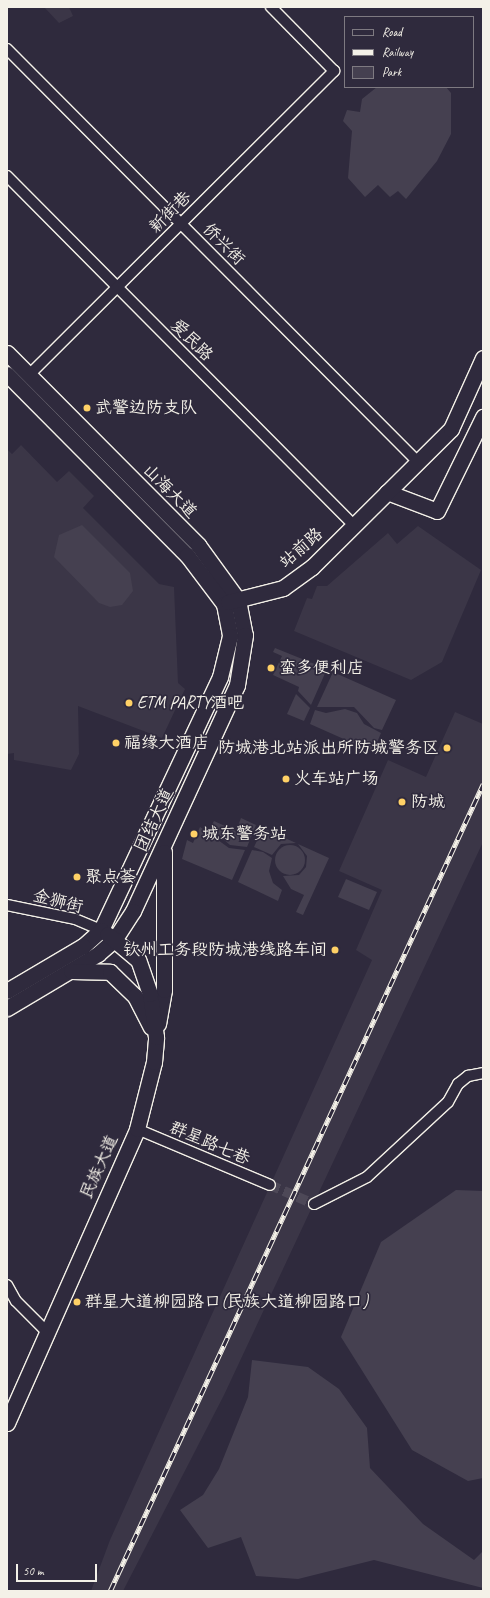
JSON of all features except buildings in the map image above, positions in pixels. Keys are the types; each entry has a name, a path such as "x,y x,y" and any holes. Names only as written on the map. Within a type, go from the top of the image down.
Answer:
{"main road":[{"name":"山海大道","path":"7,353 198,545 238,600 245,635 237,685"},
{"name":"站前路","path":"224,604 283,588 312,567 451,429 483,358"},
{"name":"山海大道","path":"7,374 187,555 224,604 230,636 220,677"},
{"path":"388,492 438,511 483,417"},
{"name":"团结大道","path":"7,991 83,946 101,930 220,677"},
{"name":"团结大道","path":"7,1008 68,972 115,939 133,911 237,685"},
{"path":"156,1036 164,990 162,922 166,841"},
{"name":"民族大道","path":"7,1423 137,1129 154,1062 156,1036 150,994 138,960 115,939 101,930"},
{"path":"68,972 110,972 135,996 156,1036"}],"street":[{"name":"新街巷","path":"29,375 334,71 270,7"},
{"name":"侨兴街","path":"7,48 418,462"},
{"name":"爱民路","path":"7,176 354,526"},
{"name":"金狮街","path":"7,906 75,919 101,930"},
{"path":"314,1204 368,1177 448,1102 458,1084 468,1076 483,1073"},
{"name":"群星路七巷","path":"137,1129 270,1185"},
{"path":"7,1285 16,1301 47,1332"}],"shaded area":[{"path":"44,7 69,7 73,16 59,23"},
{"path":"21,445 57,482 69,471 94,496 83,508 159,584 174,587 178,683 185,689 162,738 78,706 79,754 71,770 14,760 14,753 7,754 7,449 12,454"},
{"path":"418,526 481,570 442,662 411,680 294,631 307,598 312,599 317,586 327,586 388,533 397,544"},
{"path":"455,712 483,724 483,842 224,1395 123,1591 91,1591 110,1540 372,960 356,950 382,890 339,871 388,760 426,777"}],"green space":[{"path":"376,88 447,88 451,93 451,134 437,161 406,199 398,191 390,197 378,185 365,197 348,178 352,131 343,121 347,110 360,112 362,99"},
{"path":"82,525 130,573 133,591 122,605 110,607 99,603 54,557 59,535"},
{"path":"275,648 327,669 311,705 298,691 299,687 273,675 282,656 273,652"},
{"path":"333,672 396,700 382,730 374,728 354,707 317,707"},
{"path":"296,694 310,708 304,721 287,714"},
{"path":"345,709 357,713 364,724 381,733 373,752 310,724 315,710 326,713"},
{"path":"241,818 256,825 247,847 230,845 210,828 214,821 236,831"},
{"path":"200,827 229,848 245,850 232,880 182,859 187,840 193,843"},
{"path":"263,828 296,843 281,844 272,855 254,847"},
{"path":"298,844 329,858 303,915 296,912 304,895 291,889 283,876 299,875 306,867 307,856"},
{"path":"290,845 300,850 305,860 300,870 290,875 280,870 275,860 280,850"},
{"path":"252,850 263,852 272,858 269,871 273,883 282,890 278,901 238,882"},
{"path":"346,879 377,892 369,910 338,897"},
{"path":"456,1190 483,1191 483,1478 468,1481 412,1450 341,1337 381,1242"},
{"path":"252,1360 308,1367 339,1389 367,1428 370,1468 423,1524 474,1560 483,1551 483,1588 374,1560 298,1579 256,1576 241,1537 208,1548 180,1510 203,1495 219,1469 248,1397"}],"tunnel":[{"path":"270,1185 314,1204"}],"railway":[{"path":"110,1591 483,784"}],"place":[{"name":"武警边防支队","path":"87,408"},
{"name":"蛮多便利店","path":"271,668"},
{"name":"ETM PARTY酒吧","path":"129,703"},
{"name":"福缘大酒店","path":"116,743"},
{"name":"防城港北站派出所防城警务区","path":"447,748"},
{"name":"火车站广场","path":"286,779"},
{"name":"防城","path":"402,802"},
{"name":"城东警务站","path":"194,834"},
{"name":"聚点荟","path":"77,877"},
{"name":"钦州工务段防城港线路车间","path":"335,950"},
{"name":"群星大道柳园路口(民族大道柳园路口)","path":"77,1302"}]}
